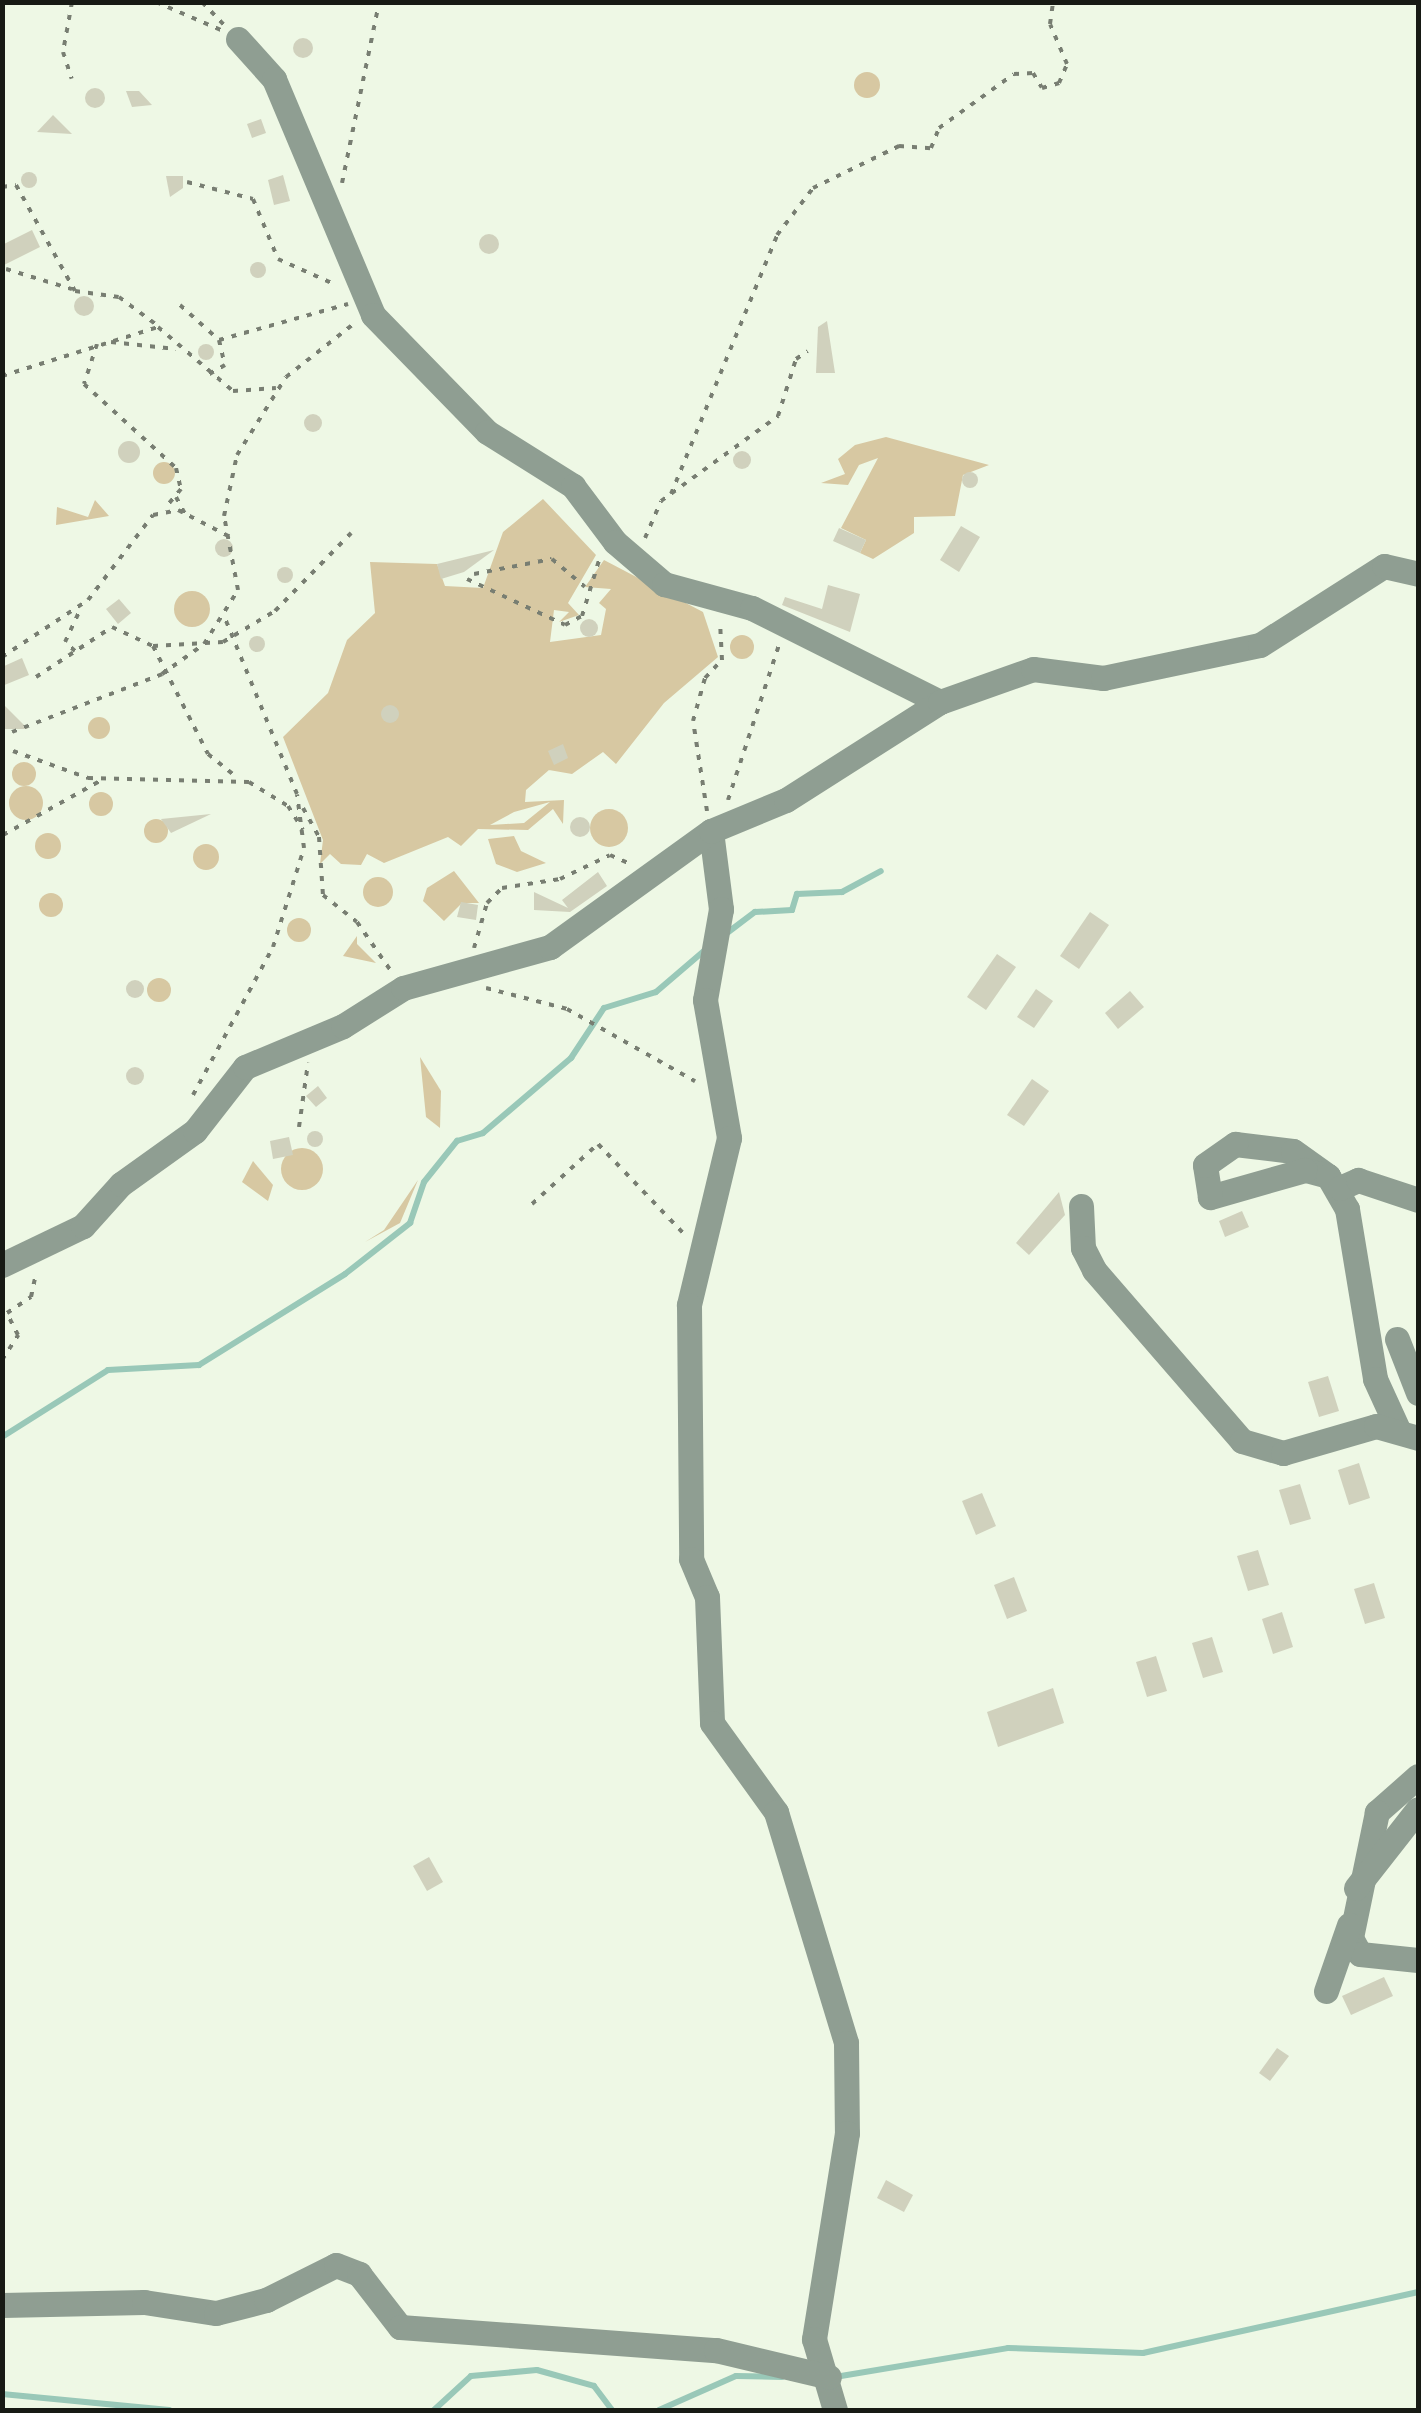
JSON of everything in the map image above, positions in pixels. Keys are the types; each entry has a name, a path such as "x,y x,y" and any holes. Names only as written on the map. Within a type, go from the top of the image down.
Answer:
{"street":[{"path":"238,38 274,79 333,207 380,326 500,444 573,486 615,542 644,568 692,598 772,617 940,702"},
{"path":"2,1265 54,1240 172,1153 244,1067 425,982 471,981 550,947 655,876 711,830 786,800 940,702 1018,672 1103,678 1260,644 1384,566 1418,574"},
{"path":"711,830 721,909 705,1000 727,1167 697,1259 689,1306 691,1559 707,1597 712,1723 776,1812 846,2043 847,2133 816,2318 835,2410"},
{"path":"1081,1206 1082,1248 1094,1270 1242,1441 1283,1452 1408,1432 1375,1379 1334,1182 1358,1180 1418,1200"},
{"path":"1398,1339 1418,1393"},
{"path":"1326,1991 1382,1802 1418,1776"},
{"path":"1418,1809 1355,1900 1360,1954 1418,1960"},
{"path":"2,2305 144,2302 216,2313 336,2265 359,2274 400,2327 716,2350 829,2378"}],"path":[{"path":"72,2 63,52 72,78"},
{"path":"156,2 238,38"},
{"path":"202,2 238,38"},
{"path":"333,207 379,2"},
{"path":"644,568 646,530 671,494 778,235 813,188 899,146 931,148 939,128 1014,74 1033,73 1042,88 1060,84 1067,64 1050,24 1052,2"},
{"path":"12,732 167,672 196,650 224,616 238,590 232,538 224,516 234,462 276,388 350,334 352,302 329,280 278,259 253,200 188,182"},
{"path":"2,187 16,185 76,291"},
{"path":"6,268 76,291 119,297 158,326 208,375 239,393 276,388"},
{"path":"219,340 352,302"},
{"path":"180,304 219,340 225,366 208,375"},
{"path":"2,376 158,326"},
{"path":"100,343 180,351"},
{"path":"100,343 84,384 176,468 176,497 186,514"},
{"path":"671,494 778,416 796,359 808,352"},
{"path":"75,650 65,642 84,603 176,497"},
{"path":"162,511 186,514 232,538"},
{"path":"467,578 558,625 582,616 585,587 615,542 646,530"},
{"path":"36,676 112,626 153,646 196,650 231,638 275,612 351,533"},
{"path":"474,574 552,560 585,587"},
{"path":"692,598 710,606 722,631 722,660 705,678 693,720 711,830"},
{"path":"2,657 84,603"},
{"path":"224,616 298,800 319,838 323,895 358,922 390,970 425,982"},
{"path":"711,830 739,781 778,658 772,617"},
{"path":"153,646 208,754 240,780 274,793 304,832"},
{"path":"13,751 51,771 105,778 240,780"},
{"path":"4,835 105,778"},
{"path":"191,1100 292,902 304,832 298,800"},
{"path":"655,876 610,856 560,879 502,888 487,903 471,981 567,1009 721,1102"},
{"path":"299,1126 306,1040"},
{"path":"532,1204 598,1144 660,1202 697,1259"},
{"path":"2,1360 18,1335 7,1314 31,1297 54,1240"}],"shaded area":[{"path":"867,72 876,76 880,85 876,94 867,98 858,94 854,85 858,76"},
{"path":"886,437 989,465 963,475 955,516 914,517 914,533 873,559 860,553 866,540 841,528 878,458 859,465 848,485 821,483 845,474 838,459 855,445"},
{"path":"164,462 172,465 172,481 164,484 156,481 153,473 156,465"},
{"path":"543,499 596,555 568,603 579,615 559,622 569,612 554,610 550,642 601,635 606,609 599,603 611,589 585,587 604,560 703,612 718,657 664,703 616,764 603,752 572,774 549,770 526,790 525,802 564,800 563,824 553,809 528,830 478,829 461,846 448,837 384,863 367,854 361,865 341,864 330,854 320,864 323,840 283,737 328,693 347,640 375,613 370,562 437,564 445,586 483,588 503,532","holes":["550,802 524,823 490,825 514,812"]},
{"path":"95,500 109,516 56,525 57,507 88,517"},
{"path":"192,591 205,596 210,609 205,622 192,627 179,622 174,609 179,596"},
{"path":"742,635 751,638 751,656 742,659 733,656 730,647 733,638"},
{"path":"95,717 103,717 110,728 103,739 95,739 88,732 88,724"},
{"path":"24,762 36,774 24,786 12,774"},
{"path":"26,786 38,791 43,803 38,815 26,820 14,815 9,803 14,791"},
{"path":"101,792 110,795 110,813 101,816 92,813 89,804 92,795"},
{"path":"609,809 623,814 628,828 623,842 609,847 595,842 590,828 595,814"},
{"path":"156,819 165,822 165,840 156,843 147,840 144,831 147,822"},
{"path":"48,833 57,837 61,846 57,855 48,859 39,855 35,846 39,837"},
{"path":"514,836 521,851 546,863 517,872 496,864 488,839"},
{"path":"206,844 215,848 219,857 215,866 206,870 197,866 193,857 197,848"},
{"path":"454,871 479,903 462,903 444,921 423,901 427,888"},
{"path":"378,877 389,881 393,892 389,903 378,907 367,903 363,892 367,881"},
{"path":"51,893 63,905 51,917 39,905"},
{"path":"299,918 308,921 308,939 299,942 290,939 287,930 290,921"},
{"path":"357,936 357,944 376,963 343,956"},
{"path":"159,978 171,990 159,1002 147,990"},
{"path":"420,1057 441,1091 440,1128 426,1117"},
{"path":"302,1148 317,1154 323,1169 317,1184 302,1190 287,1184 281,1169 287,1154"},
{"path":"253,1161 273,1185 268,1201 242,1182"},
{"path":"418,1180 400,1223 365,1242 384,1230"}],"building":[{"path":"303,38 313,48 303,58 293,48"},
{"path":"95,88 105,98 95,108 85,98"},
{"path":"126,91 139,91 152,105 132,107"},
{"path":"53,115 72,134 37,132"},
{"path":"261,119 266,133 252,138 247,124"},
{"path":"29,172 37,180 29,188 21,180"},
{"path":"283,175 290,201 274,205 268,180"},
{"path":"166,176 183,176 183,188 170,197"},
{"path":"32,230 40,247 2,266 2,245"},
{"path":"489,234 499,244 489,254 479,244"},
{"path":"258,262 266,270 258,278 250,270"},
{"path":"84,296 94,306 84,316 74,306"},
{"path":"827,321 835,373 816,373 818,327"},
{"path":"206,344 214,352 206,360 198,352"},
{"path":"313,414 322,423 313,432 304,423"},
{"path":"129,441 137,444 137,460 129,463 121,460 118,452 121,444"},
{"path":"742,451 751,460 742,469 733,460"},
{"path":"970,472 978,480 970,488 962,480"},
{"path":"961,526 980,537 959,572 940,560"},
{"path":"839,528 866,540 860,553 833,541"},
{"path":"224,539 233,548 224,557 215,548"},
{"path":"494,550 464,572 441,579 437,564"},
{"path":"285,567 293,575 285,583 277,575"},
{"path":"828,585 860,594 850,632 782,605 785,597 822,609"},
{"path":"119,599 131,613 118,624 106,609"},
{"path":"589,619 596,621 596,635 589,637 582,635 580,628 582,621"},
{"path":"257,636 265,644 257,652 249,644"},
{"path":"22,658 29,675 2,686 2,667"},
{"path":"2,703 28,729 2,729"},
{"path":"390,705 399,714 390,723 381,714"},
{"path":"563,744 568,758 554,765 548,751"},
{"path":"211,814 171,833 161,819"},
{"path":"580,817 590,827 580,837 570,827"},
{"path":"598,872 607,886 570,912 534,910 534,892 568,908 562,900"},
{"path":"461,902 478,905 476,920 457,917"},
{"path":"1090,912 1109,925 1079,969 1060,956"},
{"path":"997,954 1016,967 986,1010 967,997"},
{"path":"135,980 144,989 135,998 126,989"},
{"path":"1036,989 1053,1001 1034,1028 1017,1017"},
{"path":"1130,991 1144,1007 1118,1029 1105,1013"},
{"path":"135,1067 144,1076 135,1085 126,1076"},
{"path":"1032,1079 1049,1091 1024,1126 1007,1115"},
{"path":"318,1086 327,1098 316,1107 306,1096"},
{"path":"315,1131 323,1139 315,1147 307,1139"},
{"path":"289,1137 293,1155 273,1159 270,1141"},
{"path":"1059,1192 1065,1215 1029,1255 1016,1243"},
{"path":"1242,1211 1249,1227 1225,1237 1219,1221"},
{"path":"1328,1376 1339,1411 1319,1417 1308,1382"},
{"path":"1359,1463 1370,1498 1349,1505 1338,1470"},
{"path":"1300,1484 1311,1519 1290,1525 1279,1490"},
{"path":"982,1493 996,1526 976,1535 962,1501"},
{"path":"1258,1550 1269,1585 1248,1591 1237,1556"},
{"path":"1014,1577 1027,1611 1007,1619 994,1585"},
{"path":"1374,1583 1385,1618 1365,1624 1354,1589"},
{"path":"1282,1612 1293,1647 1273,1654 1262,1619"},
{"path":"1212,1637 1223,1672 1203,1678 1192,1643"},
{"path":"1156,1656 1167,1691 1147,1697 1136,1662"},
{"path":"1053,1688 1064,1723 998,1747 987,1712"},
{"path":"429,1857 443,1882 427,1891 413,1866"},
{"path":"1384,1977 1393,1996 1351,2015 1342,1996"},
{"path":"1277,2048 1289,2056 1270,2081 1259,2073"},
{"path":"886,2180 913,2195 904,2212 877,2198"}],"waterway":[{"path":"727,933 755,912 792,910 797,894 842,892 881,871"},
{"path":"2,1437 108,1370 199,1365 345,1274 410,1223 424,1182 457,1141 483,1133 571,1058 604,1008 656,992 705,950"},
{"path":"835,2377 1008,2348 1143,2353 1418,2292"},
{"path":"434,2410 471,2376 537,2370 594,2386 612,2410"},
{"path":"659,2410 736,2376 782,2377"},
{"path":"2,2394 169,2410"}]}
